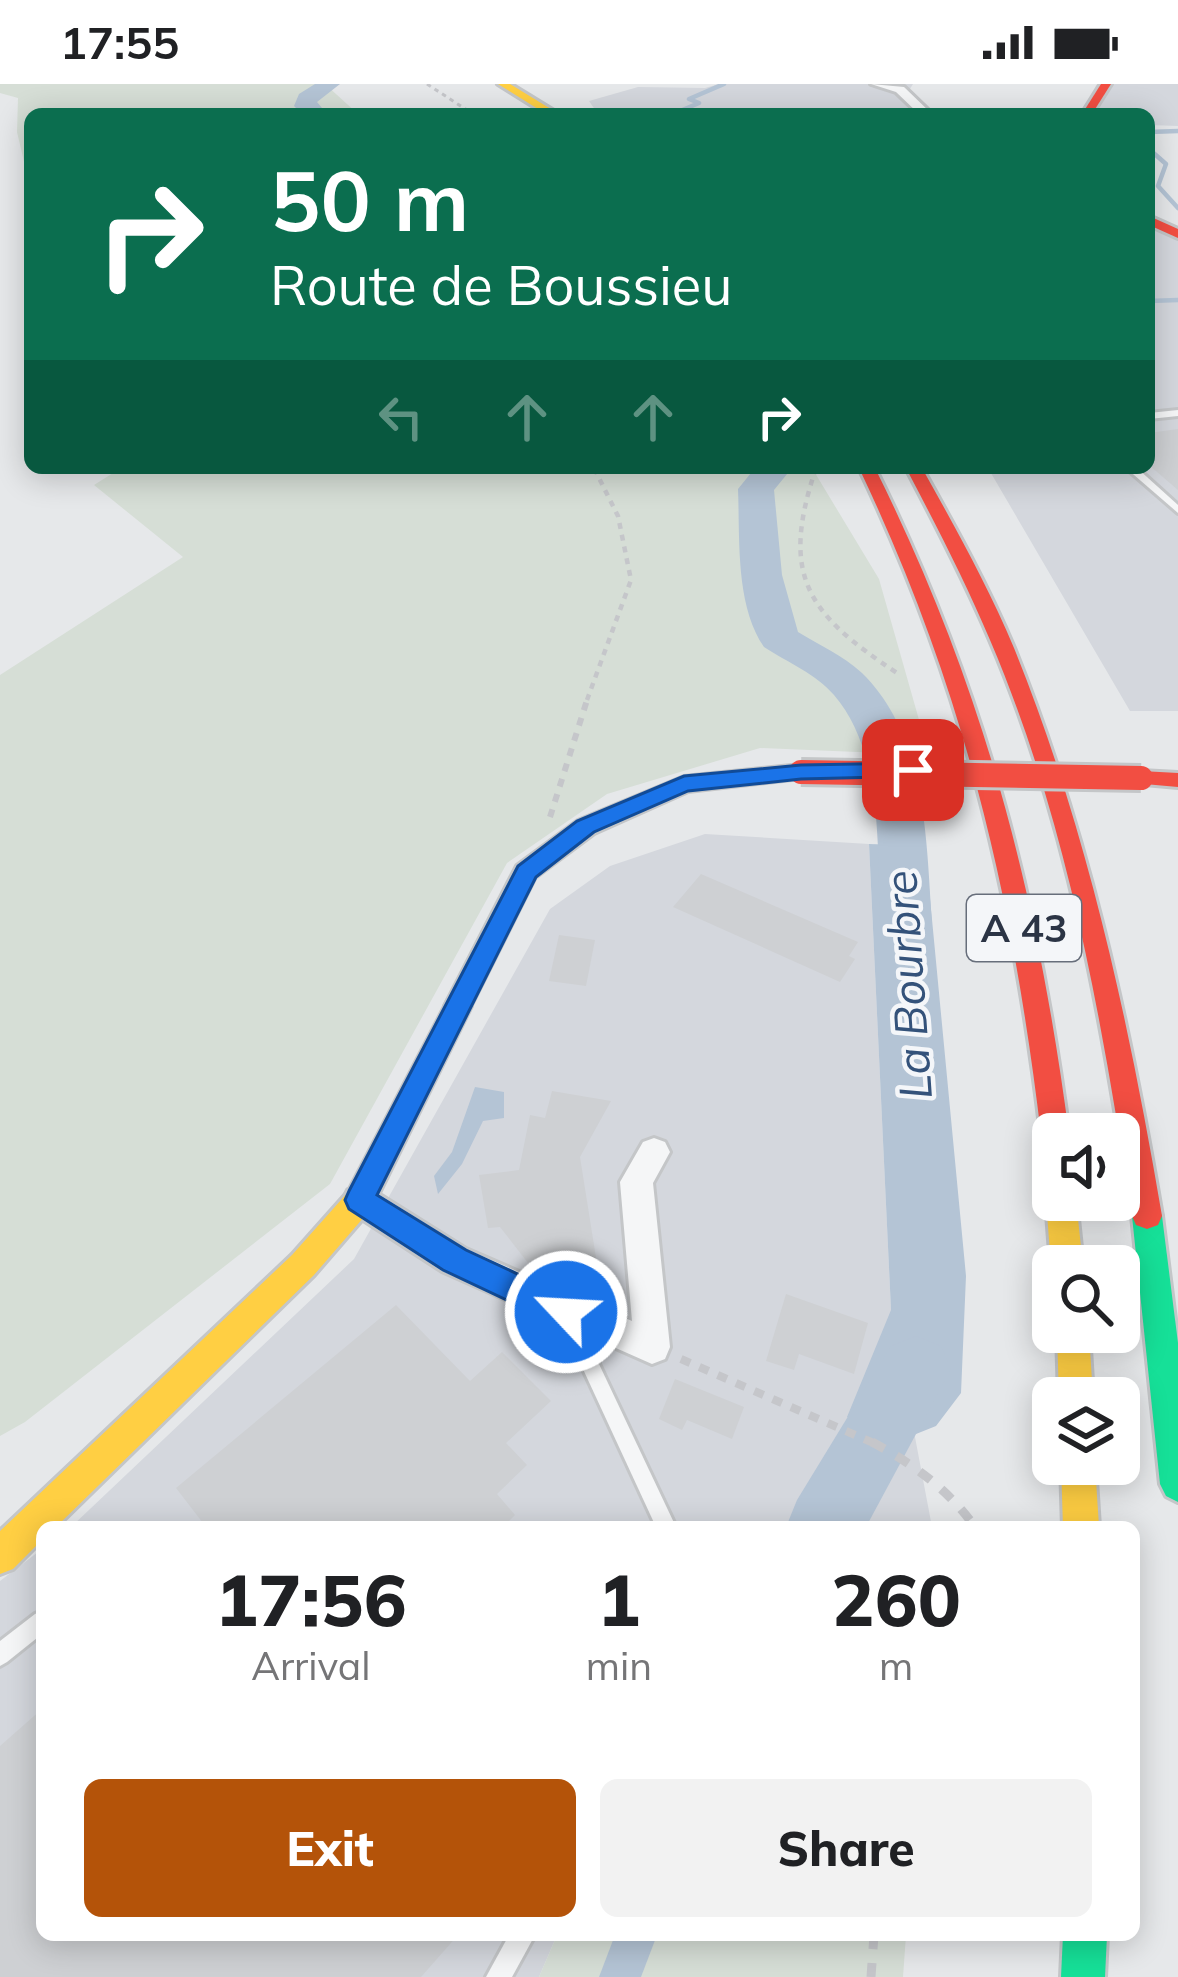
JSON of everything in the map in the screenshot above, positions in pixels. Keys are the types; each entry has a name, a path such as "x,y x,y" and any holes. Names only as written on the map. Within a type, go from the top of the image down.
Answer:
{"main road":[{"path":"471,84 510,108"},
{"path":"503,84 544,108"},
{"name":"A 43","path":"870,474 933,606 975,725 1034,976 1052,1113"},
{"name":"A 43","path":"917,474 991,615 1029,712 1082,882 1132,1111 1166,1347 1178,1484"},
{"path":"36,1521 303,1265 360,1200 526,872 560,842 684,784 801,772 1178,780"},
{"path":"1079,1485 1081,1521"},
{"path":"0,1556 36,1521"},
{"path":"1083,1977 1085,1941"}],"street":[{"path":"878,84 900,89 920,108"},
{"path":"360,1200 454,1260 652,1347 636,1182 654,1152"}],"lane":[{"path":"1138,474 1178,510"},
{"path":"566,1312 663,1521"},
{"path":"0,1654 36,1626"},
{"path":"498,1977 519,1941"}],"path":[{"path":"427,84 463,108"},
{"path":"560,842 550,821 550,805 632,580 618,516 597,474"},
{"path":"813,474 803,499 795,564 820,615 845,640 897,673"},
{"path":"652,1347 854,1432 936,1483 970,1521"},
{"path":"871,1977 874,1941"}],"shaded area":[{"path":"0,84 325,84 351,108 24,108 24,162 17,132 18,98 0,93"},
{"path":"719,84 913,84 908,92 929,108 594,108 589,101 638,87"},
{"path":"1097,84 1178,84 1178,126 1155,125 1155,108 1083,108"},
{"path":"1155,224 1178,237 1178,711 1130,711 992,474 1155,474"},
{"path":"111,474 816,474 879,579 929,755 760,748 607,794 507,863 330,1184 25,1422 0,1436 0,675 183,557 94,485"},
{"path":"705,834 869,844 891,1310 931,1521 77,1521 354,1259 550,909 610,866"},
{"path":"36,1554 36,1941 554,1941 539,1977 0,1977 0,1581"},
{"path":"554,1941 906,1941 903,1977 539,1977"}],"water":[{"path":"869,844 925,846 966,1276 961,1393 936,1426 891,1444 847,1417 891,1310"},
{"path":"475,1087 504,1092 504,1118 483,1121 462,1164 438,1194 434,1176 452,1152"},
{"path":"844,1444 854,1472 878,1465 847,1521 805,1521"},
{"path":"613,1941 655,1941 641,1977 599,1977"}],"building":[{"path":"1178,429 1178,490 1155,470 1155,432"},
{"path":"701,874 858,942 849,956 855,959 840,982 673,907"},
{"path":"559,935 595,940 586,986 549,981"},
{"path":"552,1091 611,1101 580,1157 597,1264 625,1290 626,1299 613,1308 601,1303 578,1273 555,1275 541,1256 528,1263 500,1227 488,1228 479,1175 519,1170 530,1115 545,1118"},
{"path":"786,1294 868,1323 854,1374 799,1354 794,1370 766,1361"},
{"path":"396,1305 470,1381 502,1352 551,1401 506,1443 527,1465 497,1494 515,1515 509,1521 201,1521 176,1488"},
{"path":"675,1379 744,1407 732,1439 687,1420 682,1430 659,1419"},
{"path":"36,1714 36,1941 453,1941 421,1977 0,1977 0,1746"}],"waterway":[{"name":"La Bourbre","path":"308,108 307,99 329,84"},
{"path":"687,108 699,103 689,99 724,84"},
{"path":"1155,132 1178,131"},
{"path":"1155,154 1166,164 1158,186 1178,208"},
{"path":"1155,301 1178,300"},
{"name":"La Bourbre","path":"769,474 756,489 762,575 779,638 848,684 880,735 896,797 906,923"},
{"name":"La Bourbre","path":"827,1521 916,1369"}],"traffic: fast":[{"path":"458,1006 526,872 586,827 684,784 801,772"},
{"path":"1147,1216 1178,1484"},
{"path":"1083,1977 1085,1941"}],"traffic: slow":[{"path":"503,84 544,108"},
{"path":"36,1521 303,1265 360,1200 458,1006"},
{"path":"1063,1221 1065,1245"},
{"path":"1074,1353 1075,1377"},
{"path":"1079,1485 1081,1521"},
{"path":"0,1556 36,1521"}],"traffic: jam":[{"path":"1091,108 1106,84"},
{"path":"1155,223 1178,234"},
{"path":"870,474 939,628 992,792 1030,961 1052,1113"},
{"path":"917,474 1002,644 1067,830 1113,1022 1147,1216"},
{"path":"801,772 1141,778"},
{"path":"1141,778 1178,780"}],"route":[{"path":"566,1312 454,1260 360,1200 526,872 560,842 586,827 684,784 801,772 913,770"}]}
